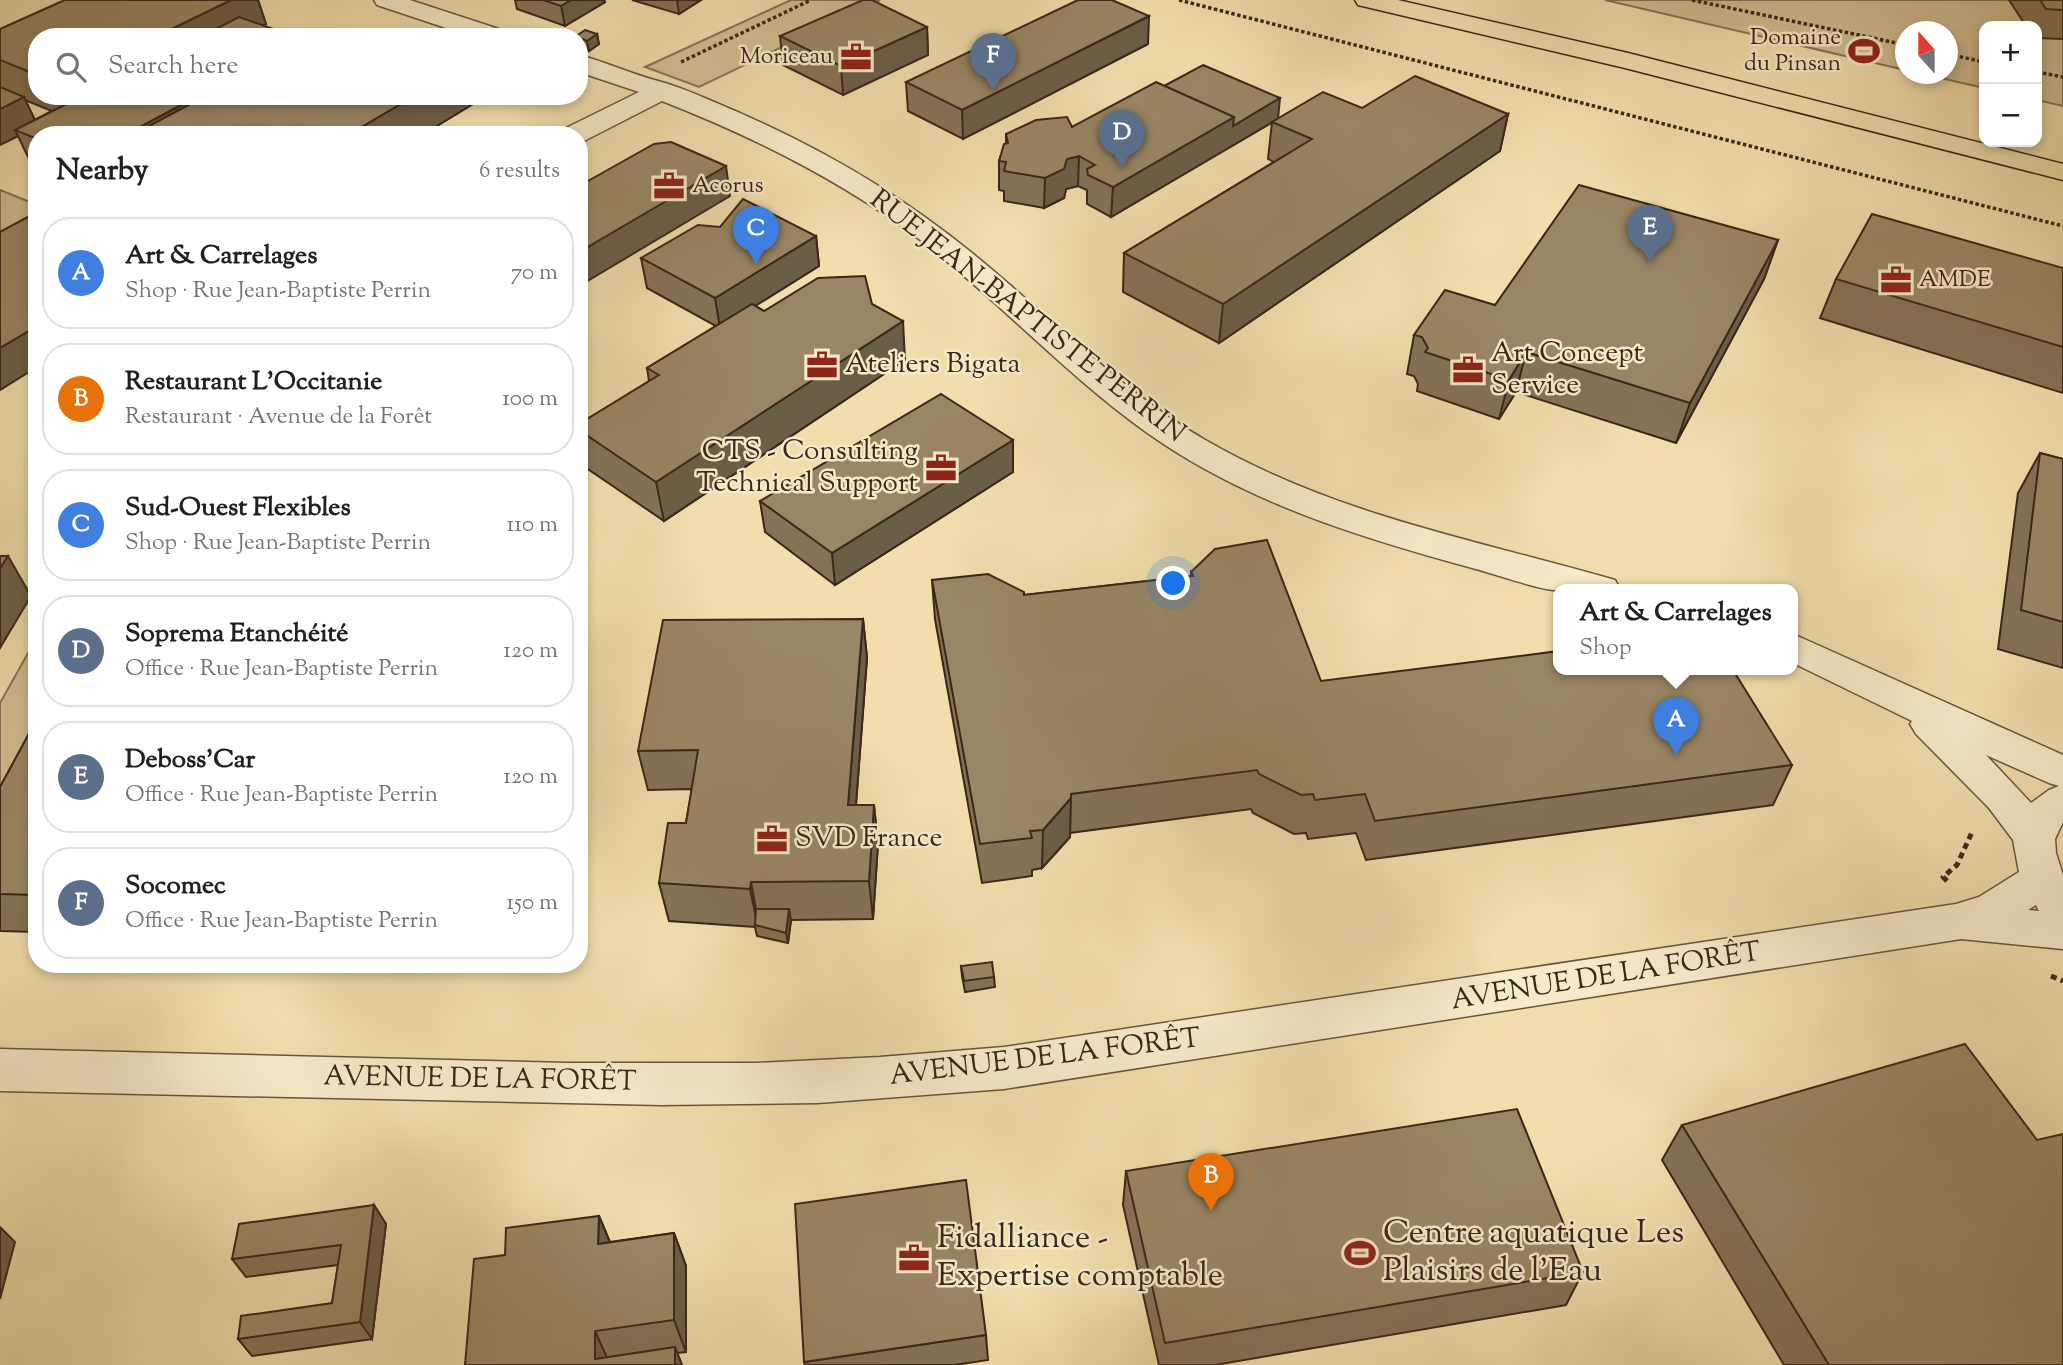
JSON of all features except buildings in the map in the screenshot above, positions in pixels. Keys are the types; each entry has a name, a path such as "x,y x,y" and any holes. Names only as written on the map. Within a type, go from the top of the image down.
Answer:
{"highway":[{"path":"1367,0 1628,61 2063,173"},
{"path":"1452,0 1979,129"},
{"path":"2042,144 2063,149"}],"street":[{"path":"386,0 472,28"},
{"name":"RUE JEAN-BAPTISTE PERRIN","path":"588,66 651,86 762,131 874,195 930,233 1121,398 1194,447 1280,494 1394,534 1583,584"},
{"path":"588,126 651,86"},
{"path":"1798,649 1902,700 2063,772"},
{"path":"1902,700 1995,788 2035,836"},
{"path":"2052,895 2033,851 2037,825 2052,807 2063,801"},
{"name":"AVENUE DE LA FORÊT","path":"0,1070 425,1080 758,1084 1004,1069 1953,903 1992,911 2052,895"},
{"name":"AVENUE DE LA FORÊT","path":"1953,903 2001,923 2063,931"}],"path":[{"path":"651,86 811,0"},
{"path":"1179,0 2063,226"},
{"path":"1692,0 1895,43"},
{"path":"1958,56 1979,61"},
{"path":"2042,73 2063,77"},
{"path":"1953,903 1943,877 1957,865 1974,832 1969,820"}],"shaded area":[{"path":"791,0 880,0 699,87 645,67"},
{"name":"Domaine du Pinsan","path":"1605,0 2063,0 2063,106 2042,101 2042,21 1979,21 1979,87 1958,82 1958,21 1895,21 1895,68"},
{"path":"0,190 28,201 28,221 0,236"},
{"path":"28,653 28,756 0,808 0,703"}],"place":[{"name":"Domaine du Pinsan","path":"1864,51"},
{"name":"Moriceau","path":"856,57"},
{"name":"Socomec","path":"993,91"},
{"name":"Soprema Etanchéité","path":"1122,168"},
{"name":"Acorus","path":"669,186"},
{"name":"Deboss'Car","path":"1650,263"},
{"name":"Sud-Ouest Flexibles","path":"756,264"},
{"name":"AMDE","path":"1896,280"},
{"name":"Ateliers Bigata","path":"822,365"},
{"name":"Art Concept Service","path":"1468,370"},
{"name":"CTS - Consulting Technical Support","path":"941,468"},
{"name":"Art & Carrelages","path":"1676,755"},
{"name":"SVD France","path":"772,839"},
{"name":"Restaurant L'Occitanie","path":"1211,1211"},
{"name":"Centre aquatique Les Plaisirs de l'Eau","path":"1360,1253"},
{"name":"Fidalliance - Expertise comptable","path":"914,1258"}]}
